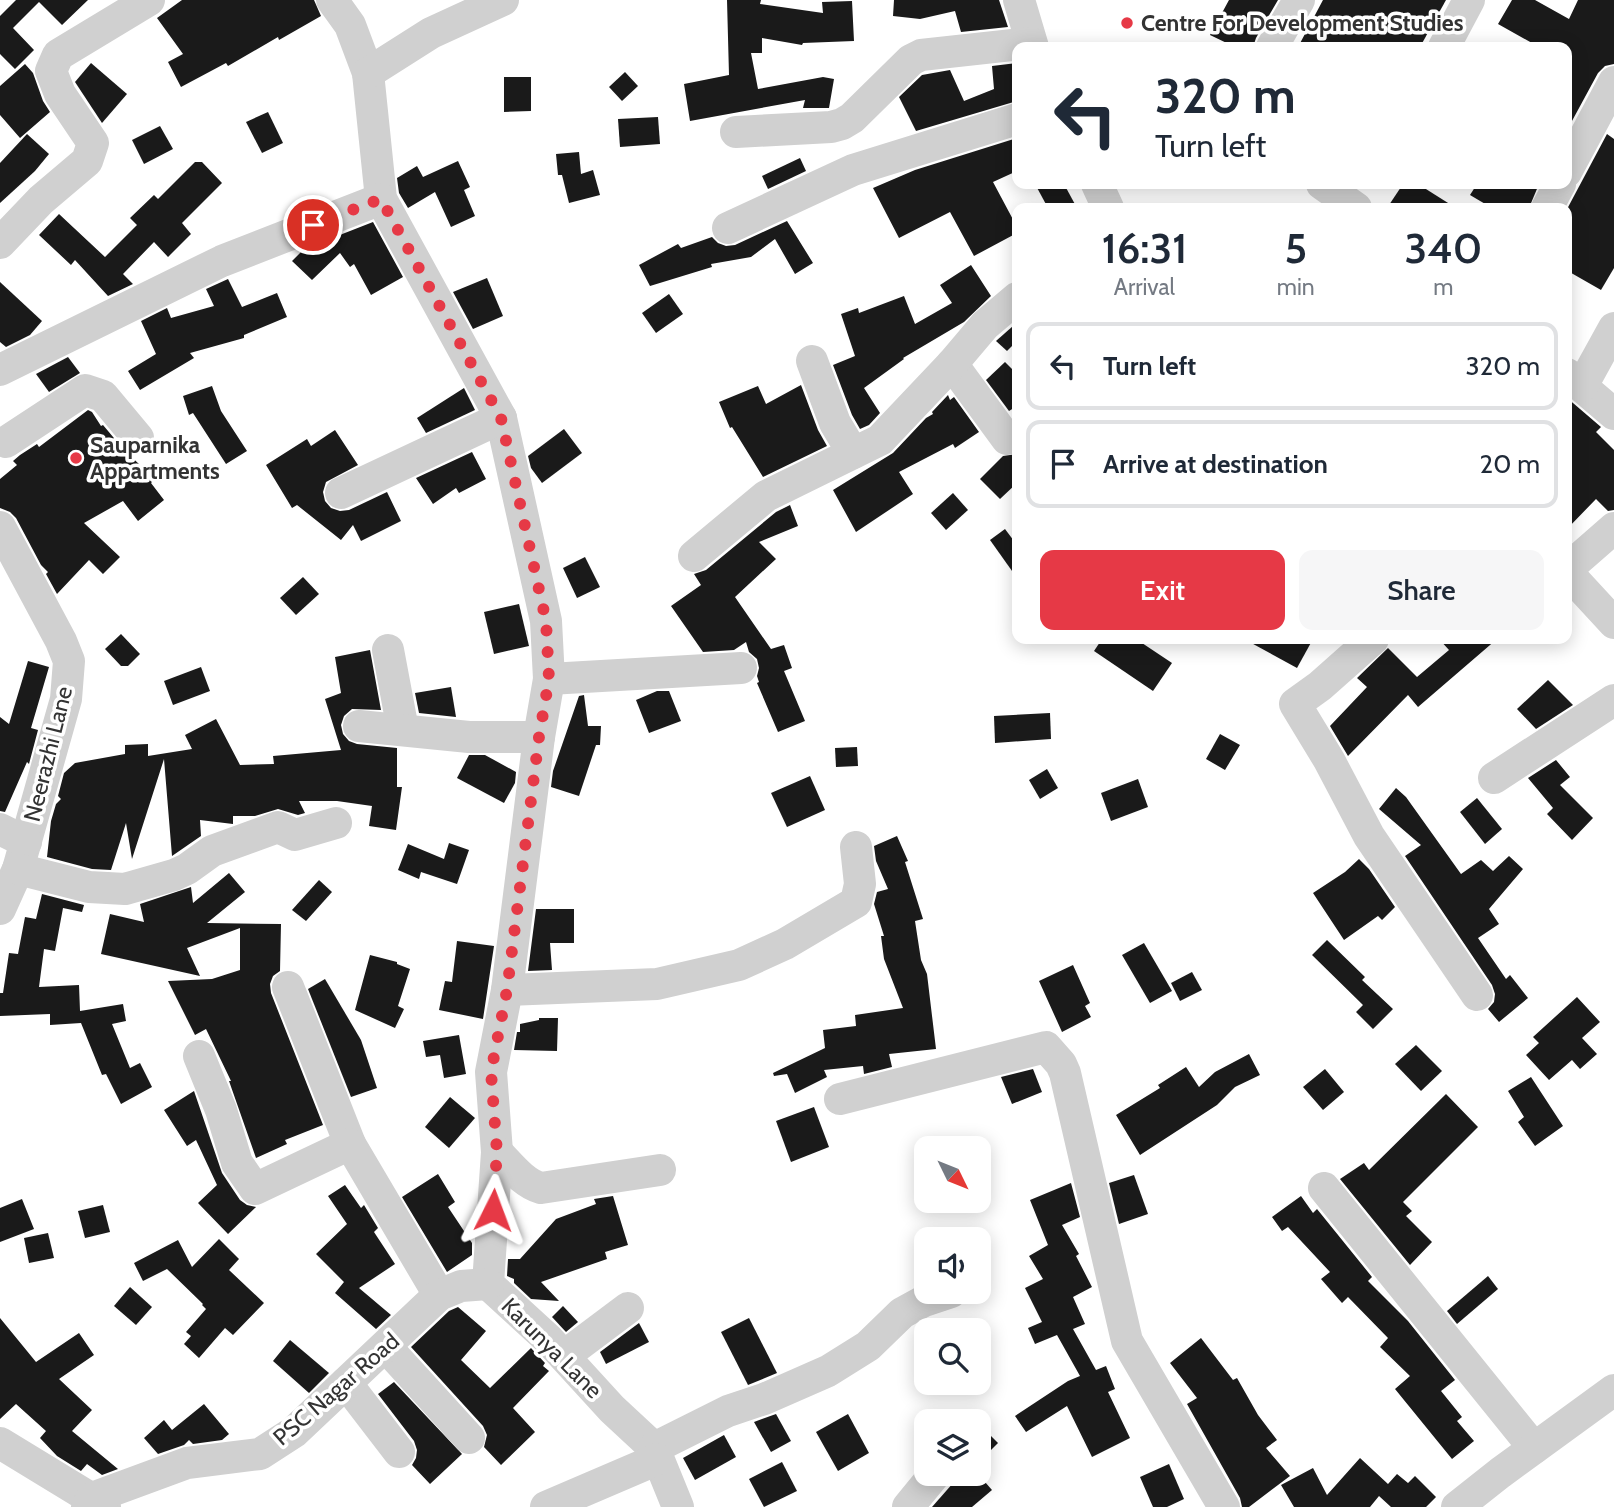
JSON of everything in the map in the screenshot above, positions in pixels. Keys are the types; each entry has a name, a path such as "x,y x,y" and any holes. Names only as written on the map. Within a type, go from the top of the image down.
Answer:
{"street":[{"path":"0,243 41,200 88,161 93,143 60,94 51,71 58,55 149,0"},
{"name":"Karunya Lane","path":"332,0 350,25 368,73 381,199 501,418 546,621 549,679 539,737 507,990 491,1072 497,1152 488,1284 564,1356 656,1453 678,1507"},
{"path":"368,73 431,33 503,0"},
{"path":"1019,0 1031,42"},
{"path":"1275,42 1299,0"},
{"path":"1447,42 1469,0"},
{"path":"736,132 836,126 852,118 911,60 921,55 1012,47"},
{"path":"1572,162 1610,99"},
{"path":"728,228 853,170 1012,121"},
{"path":"1331,189 1354,201"},
{"path":"0,370 222,261 381,199"},
{"path":"694,556 766,496 880,440 985,326 1012,302"},
{"path":"1614,328 1574,379 1614,414"},
{"path":"812,361 835,423 853,453"},
{"path":"952,364 1007,439"},
{"path":"2,449 85,390 103,396 138,438"},
{"path":"341,494 501,418"},
{"name":"Neerazhi Lane","path":"0,527 69,661 66,699 15,847 0,909"},
{"path":"1572,565 1614,528"},
{"path":"1572,577 1614,623"},
{"path":"1367,644 1320,687 1294,704 1329,760 1369,836 1477,995"},
{"path":"388,650 403,730"},
{"path":"549,679 741,668"},
{"path":"1494,778 1614,700"},
{"path":"359,726 469,737 539,737"},
{"path":"15,847 89,887 125,889 174,875 212,851 278,827 295,835 336,823"},
{"path":"507,990 657,984 739,965 785,944 856,902 860,884 856,847"},
{"path":"288,987 350,1144 439,1295"},
{"path":"840,1099 1046,1047 1065,1073 1127,1341 1224,1507"},
{"path":"199,1056 221,1110 237,1163 255,1189 350,1144"},
{"path":"497,1152 519,1175 541,1188 660,1170"},
{"path":"1324,1188 1534,1448"},
{"name":"PSC Nagar Road","path":"95,1504 187,1463 260,1454 294,1432 439,1295 461,1286 488,1284"},
{"path":"547,1507 656,1453 728,1410 764,1399 828,1371 868,1346 902,1313 918,1304"},
{"path":"564,1356 628,1308"},
{"path":"386,1347 469,1438"},
{"path":"346,1383 399,1452"},
{"path":"1457,1507 1614,1390"},
{"path":"0,1443 95,1504"},
{"path":"908,1507 925,1486"}],"building":[{"path":"16,0 88,0 62,25 39,2 13,28 34,50 15,69 0,54 0,16"},
{"path":"182,0 314,0 321,16 228,66 226,63 181,87 168,62 183,54 157,18"},
{"path":"727,0 761,0 760,4 823,13 822,2 852,1 854,41 802,45 762,38 762,53 751,53 758,89 823,77 834,79 829,108 803,108 805,100 690,121 684,84 729,75"},
{"path":"894,0 999,0 1008,27 961,32 955,11 920,19 893,16"},
{"path":"1229,0 1278,0 1255,42 1225,42 1210,35"},
{"path":"1323,0 1446,0 1423,42 1301,42"},
{"path":"1512,0 1535,0 1569,19 1578,0 1614,0 1614,64 1605,66 1598,73 1572,121 1572,42 1530,42 1498,24"},
{"path":"91,63 127,94 102,123 75,82"},
{"path":"25,64 33,73 50,112 20,138 0,115 0,86"},
{"path":"1012,64 1012,102 916,131 899,97 922,75 950,70 964,101 994,89 992,66"},
{"path":"625,72 638,86 622,101 609,87"},
{"path":"504,77 531,77 531,111 504,112"},
{"path":"268,112 283,143 262,153 246,122"},
{"path":"658,117 660,144 620,147 618,119"},
{"path":"160,126 173,149 144,164 132,140"},
{"path":"27,134 49,154 35,171 0,203 0,163"},
{"path":"1607,134 1614,139 1614,268 1601,290 1572,273 1570,203"},
{"path":"1012,140 1012,173 993,182 1012,218 1012,236 974,256 950,212 899,238 873,188 915,170"},
{"path":"579,152 581,174 593,170 600,195 569,203 562,175 558,175 556,154"},
{"path":"800,158 806,171 768,189 762,176"},
{"path":"458,161 470,187 464,190 475,216 451,227 435,192 408,208 399,193 397,178 417,166 423,177"},
{"path":"195,162 202,162 222,183 182,223 191,234 168,257 154,242 123,274 133,284 108,296 75,260 71,265 39,235 59,214 105,257 137,225 130,218 154,195 158,199"},
{"path":"1038,189 1067,189 1074,203 1045,203"},
{"path":"1400,189 1426,189 1448,203 1390,203"},
{"path":"1474,189 1537,189 1531,203 1484,203 1470,195"},
{"path":"787,221 813,263 795,274 775,239 751,257 711,264 712,267 650,286 639,265 678,244 681,248 712,237 726,246 735,245"},
{"path":"373,222 403,277 371,295 354,264 350,267 340,253 312,280 292,261 304,249"},
{"path":"971,265 991,296 964,322 903,358 864,388 880,413 869,425 860,429 833,365 855,356 841,314 858,308 859,313 904,296 915,324 952,303 940,285"},
{"path":"487,278 503,316 473,329 453,292"},
{"path":"228,279 242,307 277,293 287,317 244,335 244,338 190,353 194,358 140,390 128,371 156,354 141,321 167,308 171,318 214,306 206,289"},
{"path":"0,282 42,321 30,335 6,347 0,342"},
{"path":"669,294 683,314 656,333 642,313"},
{"path":"1012,327 1012,346 1007,351 996,341"},
{"path":"68,357 80,373 49,392 36,374"},
{"path":"1005,362 1012,369 1012,409 1009,411 986,380"},
{"path":"801,385 827,446 763,477 732,427 730,428 719,402 758,386 766,404"},
{"path":"212,386 221,411 247,451 226,464 193,413 189,415 183,396"},
{"path":"464,388 475,410 426,433 417,418"},
{"path":"948,395 950,400 954,397 979,432 955,448 953,444 899,472 913,494 856,532 833,490 893,453 933,414"},
{"path":"1572,402 1601,427 1596,432 1614,450 1614,510 1608,511 1596,499 1572,524"},
{"path":"88,410 155,479 151,483 164,500 138,521 123,501 84,523 120,557 103,574 89,560 57,594 46,574 48,572 41,565 16,518 0,508 0,479 17,465 13,461 20,455 37,444 39,447"},
{"path":"564,429 582,453 542,483 531,468 528,456"},
{"path":"335,430 358,465 326,482 323,492 325,501 331,508 349,510 387,492 401,521 361,541 353,525 341,540 297,505 292,508 266,465 307,439 311,446"},
{"path":"472,452 486,479 459,493 456,488 433,504 416,478"},
{"path":"1012,455 1012,488 1000,499 980,479 1003,456"},
{"path":"953,493 968,510 946,530 931,513"},
{"path":"790,505 798,526 759,542 776,559 735,597 771,649 784,645 792,668 784,671 805,721 778,732 757,683 757,659 749,652 746,642 734,650 703,652 671,606 701,585 694,574 706,570 776,512"},
{"path":"1005,529 1012,538 1012,571 990,540"},
{"path":"585,557 600,587 577,598 563,568"},
{"path":"303,577 319,594 296,615 280,598"},
{"path":"519,604 529,646 494,654 484,612"},
{"path":"121,634 140,654 128,666 121,666 105,649"},
{"path":"1099,644 1144,644 1172,663 1153,691 1094,651"},
{"path":"1253,644 1310,644 1297,668"},
{"path":"1444,644 1491,644 1418,707 1408,695 1348,756 1330,726 1367,687 1357,678 1388,648 1417,677 1449,650"},
{"path":"370,650 381,710 352,709 344,716 341,725 343,734 349,741 397,748 397,787 402,787 396,830 369,826 372,806 337,801 299,801 305,813 298,815 278,809 255,816 233,816 233,824 200,820 201,836 172,856 164,759 132,859 126,823 111,870 92,869 47,857 51,821 56,804 61,799 58,796 64,773 75,763 125,754 125,745 148,744 148,756 192,749 185,735 216,719 240,765 274,764 273,756 341,750 325,699 341,693 335,657"},
{"path":"28,661 49,667 31,728 38,730 29,764 27,762 5,812 0,811 0,717 9,724"},
{"path":"201,667 210,691 173,705 164,681"},
{"path":"1548,680 1573,705 1536,729 1517,709"},
{"path":"451,687 456,717 419,713 415,693"},
{"path":"657,691 669,691 681,721 649,733 636,700"},
{"path":"584,695 588,726 601,726 600,745 596,745 579,796 551,787 553,771 579,696"},
{"path":"1050,713 1051,739 995,743 994,716"},
{"path":"1220,734 1240,745 1225,770 1206,759"},
{"path":"857,747 858,766 836,767 835,748"},
{"path":"469,755 485,755 516,772 515,783 504,803 457,778"},
{"path":"1556,760 1570,777 1560,785 1593,818 1572,840 1547,814 1553,808 1528,778"},
{"path":"1047,769 1058,788 1040,799 1029,780"},
{"path":"810,776 825,810 787,827 771,793"},
{"path":"1138,779 1148,807 1111,821 1101,793"},
{"path":"1396,788 1406,797 1461,874 1481,860 1493,871 1509,856 1523,869 1489,909 1499,924 1478,938 1506,979 1510,975 1528,998 1499,1022 1488,1009 1494,1002 1492,985 1405,856 1421,845 1379,809"},
{"path":"1477,798 1502,829 1485,844 1460,812"},
{"path":"897,836 908,861 905,862 923,919 915,921 921,960 927,974 936,1049 889,1054 892,1067 864,1074 863,1066 824,1070 827,1077 795,1093 787,1074 774,1076 773,1073 825,1048 823,1030 856,1026 855,1015 903,1008 884,959 881,936 884,936 874,904 877,892 888,889 876,861 874,846"},
{"path":"449,843 469,850 457,884 421,872 419,879 398,870 408,844 444,859"},
{"path":"1359,859 1395,907 1382,920 1378,916 1344,940 1313,893 1345,872"},
{"path":"229,873 245,892 207,923 281,924 280,971 273,976 271,993 323,1125 285,1140 287,1144 256,1158 231,1081 206,1029 195,1035 168,981 212,979 240,970 240,928 187,948 200,976 101,954 110,914 144,922 140,904 191,887 193,903"},
{"path":"319,880 332,892 306,921 292,910"},
{"path":"42,894 84,905 82,912 63,908 55,951 44,949 39,987 79,985 80,1011 123,1004 126,1021 112,1024 130,1068 140,1063 152,1087 121,1104 106,1074 102,1075 81,1023 50,1025 50,1014 0,1016 0,993 3,993 9,953 18,954 25,917 36,919"},
{"path":"536,909 574,909 574,943 550,943 552,970 528,971"},
{"path":"1327,940 1365,977 1362,980 1393,1009 1373,1029 1356,1012 1363,1005 1312,955"},
{"path":"457,941 494,946 483,1019 439,1010 445,981 452,982"},
{"path":"1144,943 1172,991 1150,1003 1122,955"},
{"path":"370,955 397,962 410,969 398,1006 404,1009 395,1028 355,1010"},
{"path":"1073,965 1090,1003 1085,1006 1091,1017 1062,1032 1039,981"},
{"path":"1192,972 1202,990 1180,1001 1171,983"},
{"path":"325,979 361,1040 377,1088 351,1097 308,989"},
{"path":"1577,997 1600,1022 1582,1038 1597,1054 1580,1069 1572,1060 1549,1080 1526,1055 1539,1043 1533,1037"},
{"path":"539,1018 558,1018 557,1051 514,1050 520,1024"},
{"path":"459,1035 466,1074 444,1078 440,1055 426,1057 423,1041"},
{"path":"1416,1045 1442,1071 1421,1091 1395,1064"},
{"path":"1249,1054 1260,1075 1235,1087 1217,1105 1140,1155 1116,1115 1160,1088 1158,1085 1186,1067 1199,1087 1215,1072"},
{"path":"1033,1069 1042,1092 1012,1104 1001,1077"},
{"path":"1325,1069 1344,1092 1323,1110 1303,1087"},
{"path":"1531,1077 1563,1126 1535,1146 1518,1122 1524,1117 1508,1091"},
{"path":"194,1091 222,1173 240,1200 256,1207 228,1234 198,1203 217,1185 196,1140 187,1146 164,1110"},
{"path":"1446,1094 1478,1127 1403,1202 1412,1211 1406,1216 1432,1242 1410,1265 1340,1179 1364,1163 1369,1170"},
{"path":"450,1097 475,1118 449,1148 425,1127"},
{"path":"814,1107 829,1147 791,1162 776,1121"},
{"path":"438,1174 455,1202 448,1207 472,1243 472,1255 447,1272 402,1197"},
{"path":"1134,1175 1148,1214 1119,1224 1109,1183"},
{"path":"1071,1183 1080,1217 1062,1225 1079,1254 1076,1256 1092,1287 1073,1297 1085,1324 1073,1329 1096,1370 1106,1366 1115,1389 1108,1392 1130,1438 1092,1457 1067,1406 1026,1432 1015,1416 1080,1376 1057,1335 1035,1344 1028,1328 1042,1322 1025,1288 1043,1279 1029,1256 1048,1245 1030,1200"},
{"path":"345,1185 361,1208 364,1205 378,1228 374,1232 395,1264 359,1288 391,1315 376,1329 335,1293 344,1282 316,1254 347,1224 328,1196"},
{"path":"613,1196 628,1245 605,1252 607,1259 541,1282 559,1301 531,1299 514,1283 514,1279 507,1276 508,1259 520,1259 556,1219 596,1204 594,1199"},
{"path":"1301,1196 1313,1213 1317,1209 1372,1277 1368,1281 1408,1321 1455,1380 1441,1391 1462,1417 1457,1421 1474,1441 1452,1459 1395,1389 1410,1376 1380,1347 1388,1338 1348,1297 1342,1303 1321,1279 1330,1272 1288,1227 1282,1231 1272,1217"},
{"path":"22,1199 34,1229 0,1242 0,1208"},
{"path":"103,1205 110,1232 85,1238 78,1211"},
{"path":"48,1233 54,1258 29,1263 24,1238"},
{"path":"219,1239 239,1259 229,1270 264,1303 233,1335 225,1328 199,1358 184,1344 191,1336 186,1332 206,1309 203,1304 167,1269 143,1281 134,1263 178,1240 192,1267"},
{"path":"1488,1276 1498,1289 1457,1324 1447,1311"},
{"path":"130,1287 152,1307 136,1325 114,1306"},
{"path":"563,1306 578,1322 566,1332 552,1317"},
{"path":"458,1307 486,1331 461,1360 490,1388 531,1348 549,1371 513,1408 535,1432 501,1465 484,1447 487,1435 483,1426 411,1347 449,1311"},
{"path":"0,1318 36,1362 79,1333 94,1355 59,1379 92,1410 72,1431 118,1469 102,1475 87,1464 81,1471 57,1456 40,1438 46,1431 16,1404 0,1419"},
{"path":"749,1318 777,1373 748,1385 721,1332"},
{"path":"639,1323 649,1342 606,1364 600,1352"},
{"path":"1201,1338 1233,1380 1237,1378 1258,1415 1277,1440 1266,1448 1290,1476 1249,1507 1242,1507 1240,1498 1187,1404 1197,1398 1170,1363"},
{"path":"290,1340 329,1373 309,1393 273,1361"},
{"path":"394,1382 462,1454 430,1484 412,1465 417,1450 414,1441 378,1394"},
{"path":"204,1404 229,1434 222,1440 193,1444 189,1440 184,1445 158,1454 144,1438 164,1420 172,1430"},
{"path":"776,1414 791,1441 771,1452 754,1422"},
{"path":"848,1414 869,1453 838,1471 816,1432"},
{"path":"724,1435 736,1457 695,1480 683,1458"},
{"path":"991,1436 998,1443 991,1450"},
{"path":"1360,1458 1388,1484 1397,1474 1408,1483 1415,1476 1436,1497 1426,1507 1391,1507 1379,1496 1370,1507 1294,1507 1281,1485 1313,1468 1327,1495"},
{"path":"782,1462 797,1491 764,1507 749,1479"},
{"path":"1169,1464 1184,1499 1167,1507 1153,1507 1140,1477"},
{"path":"950,1486 988,1486 992,1490 972,1507 932,1507"}],"place":[{"name":"Centre For Development Studies","path":"1127,23"},
{"name":"Sauparnika Appartments","path":"76,458"}],"route":[{"path":"313,225 381,199 501,418 546,621 549,679 539,737 507,990 491,1072 497,1152 493,1210"}]}
